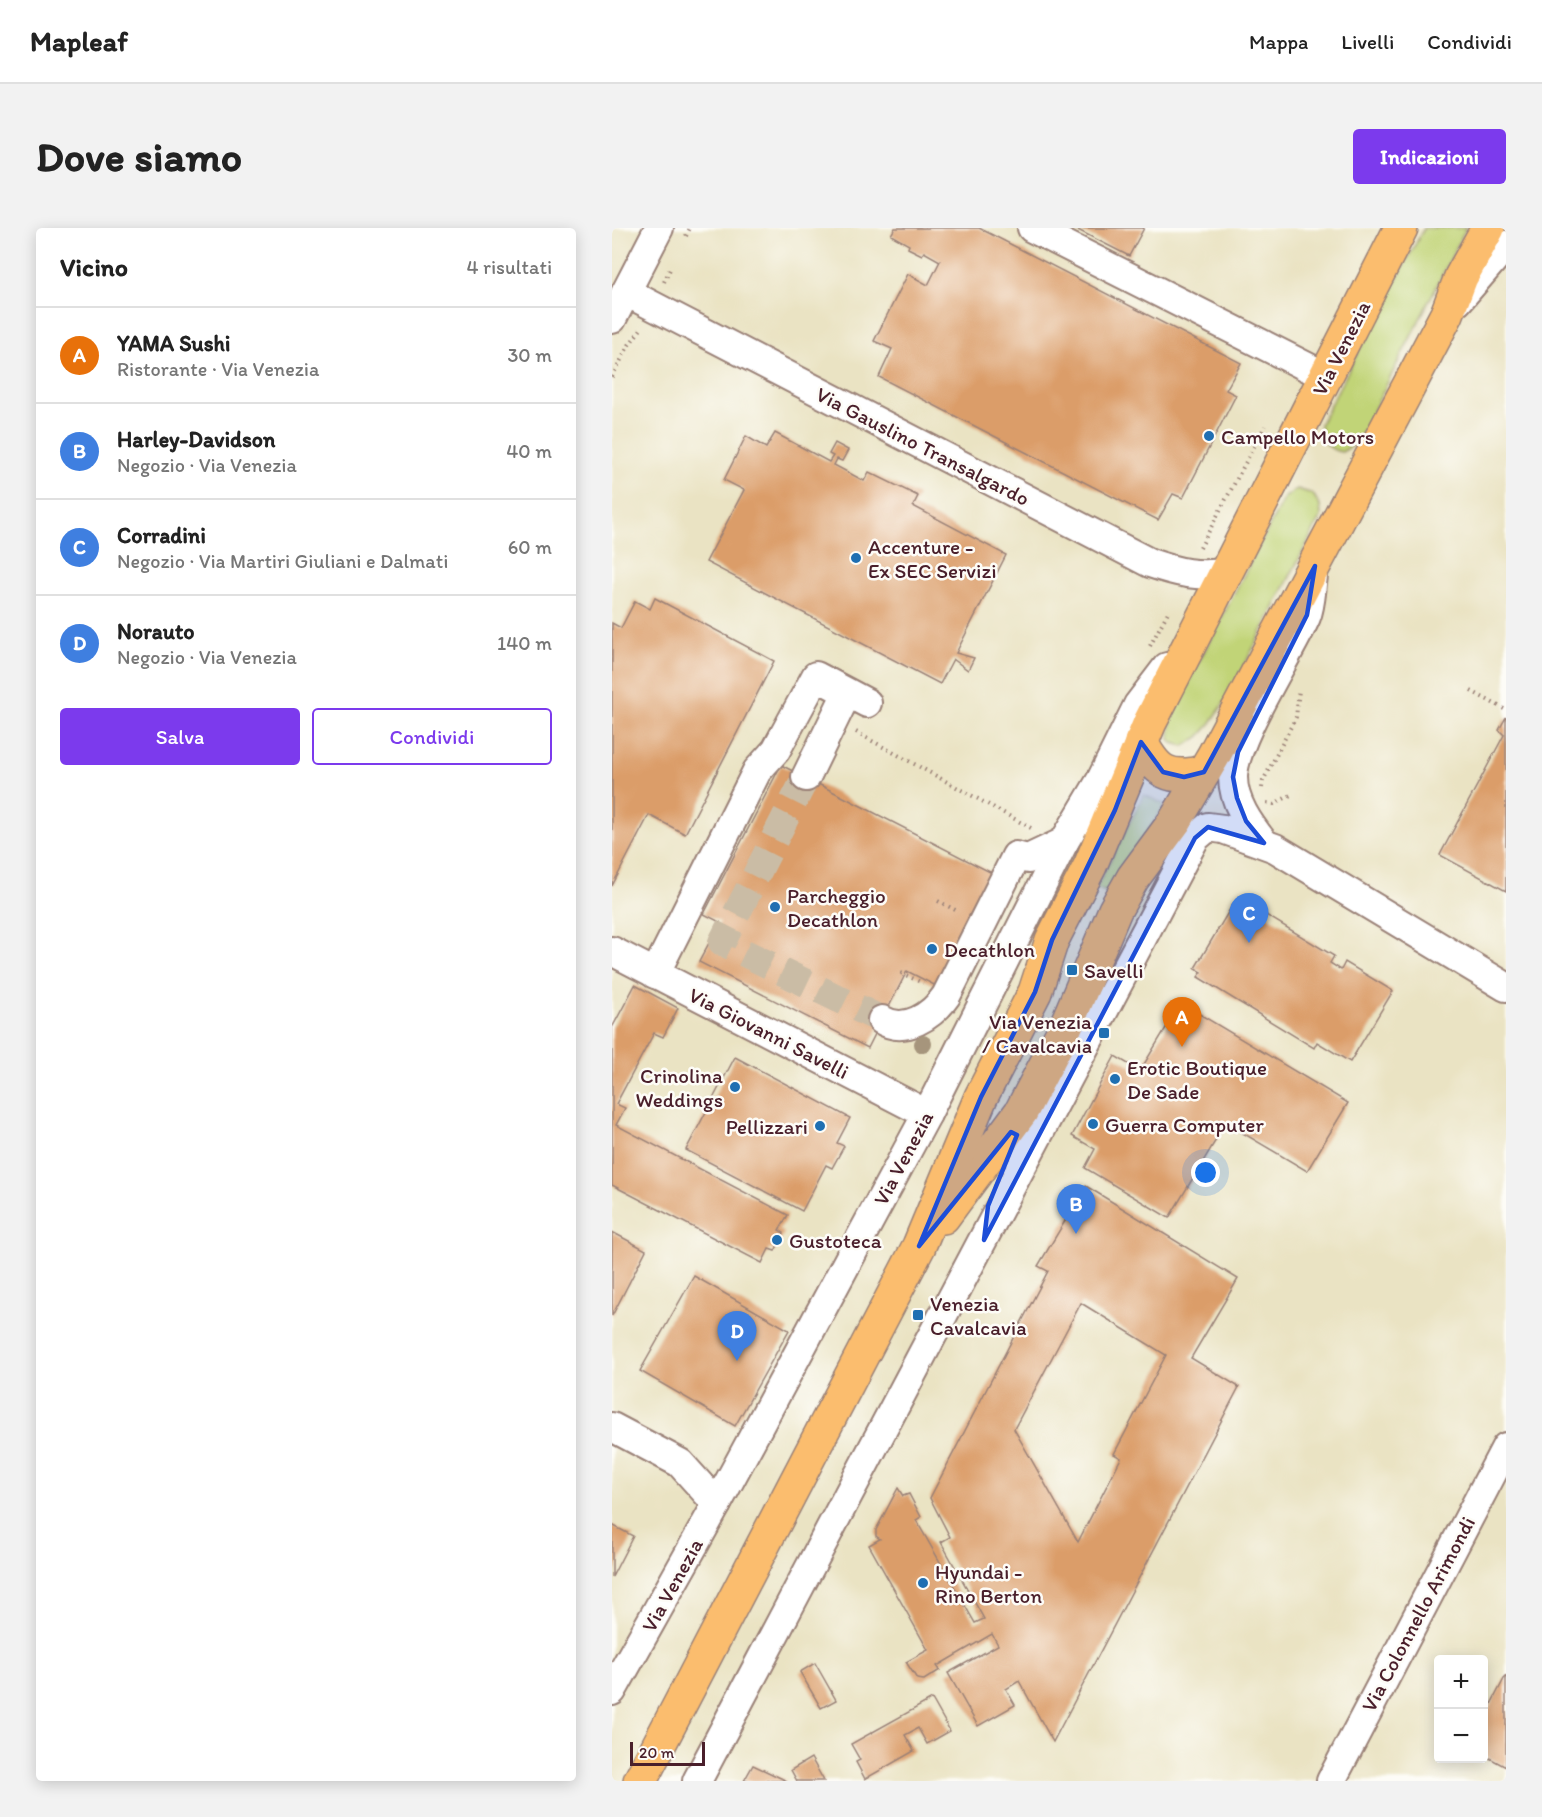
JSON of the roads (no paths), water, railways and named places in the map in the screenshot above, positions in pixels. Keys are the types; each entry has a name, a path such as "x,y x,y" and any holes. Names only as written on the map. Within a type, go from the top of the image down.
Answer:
{"main road":[{"name":"Via Venezia","path":"644,1774 919,1246 981,1098 1035,992 1052,940 1090,866 1141,742 1401,228"},
{"name":"Via Venezia","path":"919,1246 982,1167 1021,1112 1065,1028 1115,910 1140,868 1175,821 1204,772 1447,314 1461,277 1488,228"},
{"path":"1141,742 1152,762 1163,772 1184,777 1204,772"}],"street":[{"path":"612,319 658,228"},
{"path":"1032,228 1327,377"},
{"path":"1447,314 1506,245"},
{"name":"Via Gauslino Transalgardo","path":"626,292 1150,562 1186,575 1209,576 1227,572"},
{"name":"Via Venezia","path":"1269,845 1246,821 1237,798 1233,777 1243,741 1307,615 1315,566"},
{"name":"Via Venezia","path":"612,1691 717,1504 927,1114 1051,836 1101,780 1138,705 1198,628"},
{"path":"655,974 757,771 776,750 816,676 857,698 834,720 806,777"},
{"path":"1175,821 1223,829 1269,845 1506,987"},
{"name":"Via Venezia","path":"697,1781 1195,838 1208,827"},
{"path":"882,1020 891,1025 904,1024 931,1014 945,996 1016,856 1028,859 1051,836"},
{"name":"Via Giovanni Savelli","path":"612,951 927,1114"},
{"name":"Via Venezia","path":"984,1240 988,1206 1021,1112"},
{"path":"612,1427 680,1463 717,1504"},
{"name":"Via Colonnello Arimondi","path":"1331,1781 1506,1447"}],"tunnel":[{"path":"806,777 722,942 882,1020"}],"place":[{"name":"Campello Motors","path":"1209,436"},
{"name":"Accenture - Ex SEC Servizi","path":"856,558"},
{"name":"Parcheggio Decathlon","path":"775,907"},
{"name":"Corradini","path":"1249,943"},
{"name":"Decathlon","path":"932,949"},
{"name":"Savelli","path":"1072,970"},
{"name":"Via Venezia / Cavalcavia","path":"1104,1033"},
{"name":"YAMA Sushi","path":"1182,1047"},
{"name":"Erotic Boutique De Sade","path":"1115,1079"},
{"name":"Crinolina Weddings","path":"735,1087"},
{"name":"Guerra Computer","path":"1093,1124"},
{"name":"Pellizzari","path":"820,1126"},
{"name":"Harley-Davidson","path":"1076,1234"},
{"name":"Gustoteca","path":"777,1240"},
{"name":"Venezia Cavalcavia","path":"918,1315"},
{"name":"Norauto","path":"737,1361"},
{"name":"Hyundai - Rino Berton","path":"923,1583"}]}
